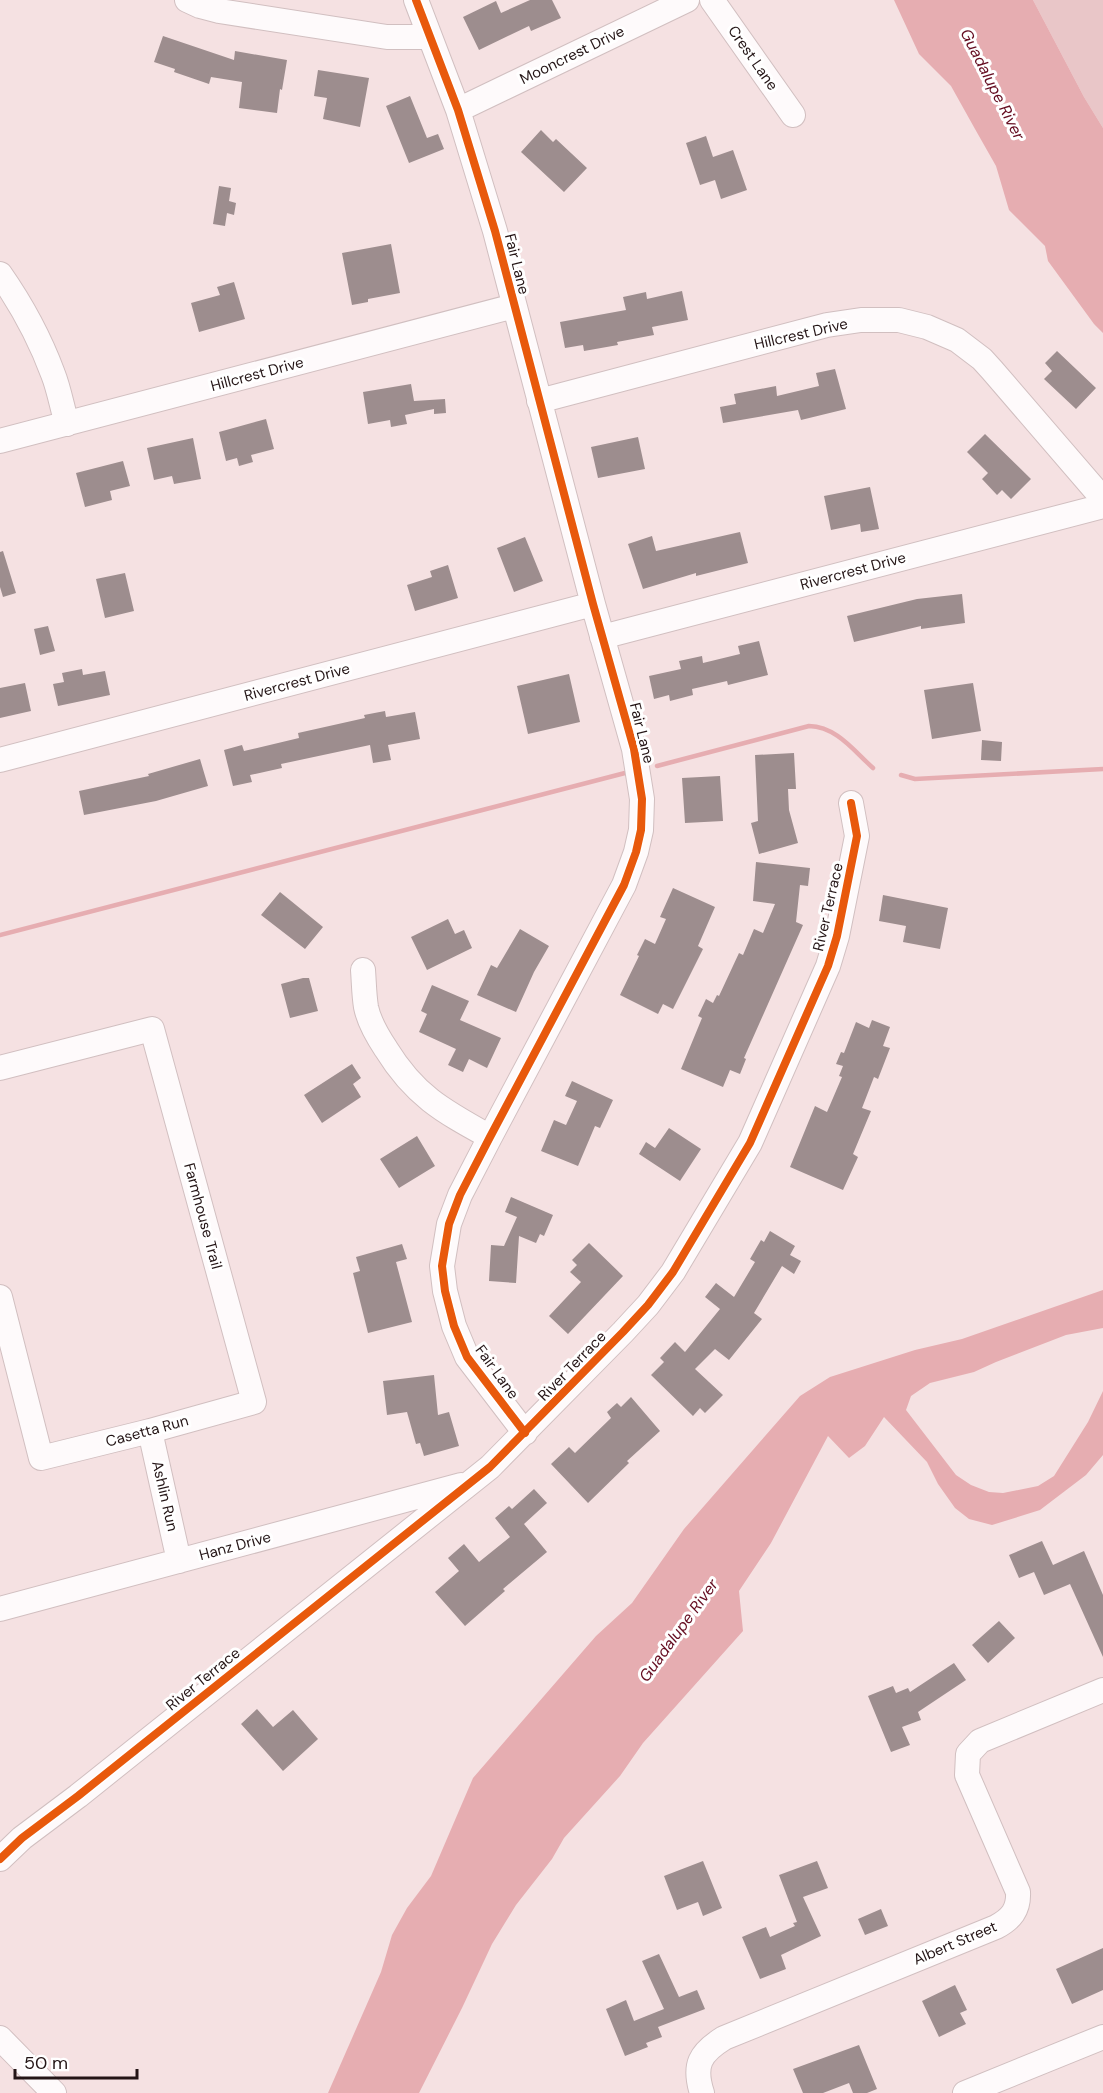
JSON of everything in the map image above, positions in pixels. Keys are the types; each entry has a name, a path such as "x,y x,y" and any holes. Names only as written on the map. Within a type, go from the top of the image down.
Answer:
{"street":[{"path":"187,0 219,11 387,37 430,37"},
{"name":"Fair Lane","path":"416,0 458,110 495,231 593,604 634,750 642,799 641,830 624,885 460,1195 449,1224 442,1266 445,1292 454,1326 467,1357 525,1433"},
{"name":"Mooncrest Drive","path":"458,110 687,0"},
{"name":"Crest Lane","path":"712,0 793,115"},
{"path":"0,274 37,338 54,375 67,424"},
{"name":"Hillcrest Drive","path":"0,441 514,306"},
{"name":"Hillcrest Drive","path":"540,401 827,325 861,320 899,320 927,327 957,340 982,359 1103,499"},
{"name":"Rivercrest Drive","path":"602,637 1103,506"},
{"name":"Rivercrest Drive","path":"0,760 593,604"},
{"name":"River Terrace","path":"0,1859 22,1838 87,1789 490,1467 648,1305 673,1272 750,1143 828,966 837,936 857,836 851,803"},
{"path":"363,970 366,1010 377,1036 406,1079 420,1094 443,1111 490,1137"},
{"name":"Farmhouse Trail","path":"0,1068 153,1029 254,1402"},
{"name":"Casetta Run","path":"0,1297 41,1458 254,1402"},
{"name":"Ashlin Run","path":"150,1431 179,1561"},
{"name":"Hanz Drive","path":"0,1609 470,1483"},
{"name":"Albert Street","path":"702,2093 698,2081 700,2061 703,2054 724,2038 996,1927 1013,1916 1019,1902 1018,1892 968,1775 968,1754 980,1742 1103,1690"},
{"path":"965,2093 1103,2037"},
{"path":"0,2038 54,2093"}],"shaded area":[{"path":"1033,0 1103,0 1103,128 1084,97"}],"water":[{"name":"Guadalupe River","path":"894,0 1033,0 1103,128 1103,333 1048,261 1045,246 1009,210 996,166 951,86 919,54"},
{"name":"Guadalupe River","path":"1103,1290 1103,1328 1066,1335 974,1372 930,1383 911,1396 906,1410 956,1475 971,1485 989,1492 1003,1493 1038,1486 1054,1476 1088,1422 1103,1391 1103,1455 1086,1475 1040,1510 992,1525 969,1519 955,1508 938,1484 927,1462 884,1417 865,1446 849,1458 828,1436 771,1543 739,1591 743,1631 643,1743 620,1776 564,1838 552,1859 516,1905 492,1944 419,2093 328,2093 381,1972 392,1935 407,1908 431,1876 473,1778 596,1636 632,1603 684,1529 800,1396 830,1377 915,1350 962,1339"}],"building":[{"path":"530,0 552,0 561,18 531,31 529,26 479,50 463,17 496,1 501,13"},
{"path":"163,36 234,60 235,51 287,60 277,113 239,108 242,82 211,77 209,84 174,72 175,69 154,62"},
{"path":"318,70 369,78 360,127 323,119 327,98 314,96"},
{"path":"410,96 427,138 438,134 444,149 409,163 386,106"},
{"path":"541,130 553,142 556,139 587,168 564,192 521,152"},
{"path":"706,136 713,157 733,150 747,190 721,199 715,180 700,185 686,143"},
{"path":"219,186 231,188 229,201 236,203 234,215 227,213 225,226 213,224"},
{"path":"391,244 400,293 368,299 368,302 352,305 342,253"},
{"path":"234,282 245,319 199,332 191,303 220,295 217,287"},
{"path":"682,291 688,320 652,327 654,335 617,342 618,345 584,351 583,345 565,348 560,322 626,310 623,297 646,292 647,299"},
{"path":"1057,351 1096,388 1076,409 1044,379 1052,371 1045,363"},
{"path":"835,369 846,409 801,420 798,410 723,423 720,407 736,404 734,394 776,386 777,396 819,386 816,373"},
{"path":"411,384 414,401 445,399 446,413 434,414 434,409 405,415 407,424 391,427 390,420 368,424 363,392"},
{"path":"266,419 274,449 251,455 253,462 239,466 237,458 226,461 219,432"},
{"path":"985,434 1031,479 1011,499 1002,490 997,495 982,479 988,473 967,452"},
{"path":"638,437 645,469 598,478 591,447"},
{"path":"193,438 201,479 174,484 172,476 154,480 147,448"},
{"path":"123,461 130,486 110,491 112,500 85,507 76,473"},
{"path":"870,487 879,529 861,532 860,524 831,530 824,496"},
{"path":"740,532 748,563 696,576 696,573 643,589 628,544 652,536 656,551"},
{"path":"525,537 543,581 514,592 497,548"},
{"path":"3,551 16,593 3,597 0,587 0,552"},
{"path":"448,565 458,598 415,611 407,585 432,577 430,571"},
{"path":"125,573 134,611 105,618 96,579"},
{"path":"962,594 965,623 921,629 921,626 854,642 847,616 917,599"},
{"path":"48,626 55,651 40,655 34,629"},
{"path":"759,641 768,675 728,685 727,681 692,689 693,695 670,701 669,695 654,699 649,676 681,669 679,661 702,656 703,663 740,654 738,646"},
{"path":"82,669 83,675 105,671 110,695 58,706 53,684 64,682 62,673"},
{"path":"569,674 580,722 528,734 517,686"},
{"path":"25,683 31,711 0,718 0,688"},
{"path":"973,683 981,731 932,739 924,690"},
{"path":"385,711 386,717 415,712 420,739 388,745 391,760 373,763 370,745 281,764 282,768 250,775 252,782 233,786 224,750 242,745 244,751 299,738 298,733 365,718 364,715"},
{"path":"982,740 1002,742 1001,761 981,760"},
{"path":"794,753 796,789 788,789 789,810 798,843 759,854 751,823 758,821 755,755"},
{"path":"200,759 208,786 156,801 84,815 79,791 149,776 148,774"},
{"path":"720,776 723,821 685,823 682,778"},
{"path":"756,862 810,868 808,886 800,885 796,922 803,925 744,1058 746,1059 740,1074 730,1070 723,1087 681,1069 702,1018 698,1016 706,999 713,1003 717,995 719,996 739,953 743,955 754,929 763,933 775,904 753,901"},
{"path":"673,888 715,907 698,946 703,949 673,1009 663,1004 658,1014 620,995 645,939 655,944 666,919 660,917"},
{"path":"280,892 323,927 305,949 261,915"},
{"path":"883,895 948,908 940,949 903,942 906,926 879,921"},
{"path":"448,919 455,934 464,930 472,948 427,970 411,937"},
{"path":"520,929 549,946 516,1012 477,995 491,965 497,968"},
{"path":"309,978 318,1011 290,1018 281,984"},
{"path":"432,985 469,1001 460,1020 501,1038 487,1068 469,1059 463,1072 448,1065 456,1049 419,1032 427,1014 421,1011"},
{"path":"872,1020 890,1027 883,1046 890,1048 878,1079 874,1077 862,1108 871,1111 853,1154 858,1157 843,1190 790,1167 815,1106 827,1112 842,1077 839,1076 843,1066 836,1064 841,1052 844,1053 856,1022 869,1028"},
{"path":"352,1064 361,1078 353,1084 361,1097 322,1123 304,1095"},
{"path":"572,1081 613,1100 600,1128 595,1126 578,1166 541,1151 554,1120 566,1125 577,1101 565,1096"},
{"path":"669,1128 701,1149 680,1181 639,1154 646,1142 655,1148"},
{"path":"417,1136 435,1166 399,1188 380,1159"},
{"path":"511,1197 553,1215 544,1236 540,1234 536,1243 519,1236 516,1283 489,1281 491,1245 504,1246 517,1217 505,1212"},
{"path":"770,1231 795,1246 790,1255 801,1261 794,1274 782,1266 754,1313 762,1319 729,1360 715,1349 695,1369 723,1395 705,1413 700,1408 693,1416 651,1375 664,1362 660,1358 675,1342 685,1352 720,1309 705,1297 716,1283 734,1297 755,1262 750,1259 761,1240 764,1242"},
{"path":"589,1243 623,1276 568,1334 549,1316 581,1282 570,1272 577,1265 572,1260"},
{"path":"402,1244 407,1259 396,1262 412,1322 368,1333 353,1273 360,1271 356,1257"},
{"path":"434,1375 438,1415 449,1412 459,1446 424,1456 420,1443 416,1444 407,1412 387,1415 383,1381"},
{"path":"631,1397 660,1431 627,1461 629,1463 588,1503 551,1464 569,1447 575,1453 611,1418 607,1412 617,1403 621,1407"},
{"path":"534,1489 547,1503 524,1524 547,1552 503,1589 505,1591 465,1626 435,1592 459,1571 448,1558 464,1544 479,1562 510,1537 495,1518 509,1506 512,1509"},
{"path":"1042,1541 1053,1565 1084,1551 1103,1595 1103,1657 1070,1584 1044,1595 1034,1572 1019,1578 1009,1555"},
{"path":"999,1621 1015,1638 988,1663 972,1645"},
{"path":"954,1663 966,1680 918,1712 921,1720 902,1727 910,1745 891,1752 868,1696 893,1686 896,1693 908,1688 910,1692"},
{"path":"257,1709 273,1727 293,1710 318,1739 283,1771 241,1724"},
{"path":"703,1861 722,1908 703,1916 698,1902 677,1910 664,1876"},
{"path":"817,1861 828,1888 803,1897 821,1936 781,1955 786,1969 760,1979 742,1937 766,1927 770,1937 795,1926 793,1923 797,1922 779,1875"},
{"path":"881,1909 888,1926 865,1935 858,1919"},
{"path":"1103,1948 1103,1990 1072,2004 1056,1969"},
{"path":"659,1954 679,1997 697,1990 705,2009 658,2027 662,2037 646,2043 648,2047 625,2056 606,2009 626,2000 634,2021 664,2009 642,1961"},
{"path":"955,1985 967,2010 960,2013 966,2024 939,2037 922,2001"},
{"path":"859,2045 877,2089 867,2093 853,2093 849,2083 823,2093 803,2093 793,2069"}],"waterway":[{"path":"657,766 809,726 819,727 836,735 873,768"},
{"path":"901,775 915,779 1103,769"},
{"path":"0,935 625,773"}],"cycle path":[{"path":"416,0 458,110 495,231 593,604 634,749 642,799 641,830 624,885 460,1195 449,1224 442,1266 445,1291 454,1326 467,1357 525,1433"},
{"path":"0,1859 22,1838 78,1796 490,1467 648,1305 673,1272 750,1143 828,966 837,936 857,836 851,803"}]}
